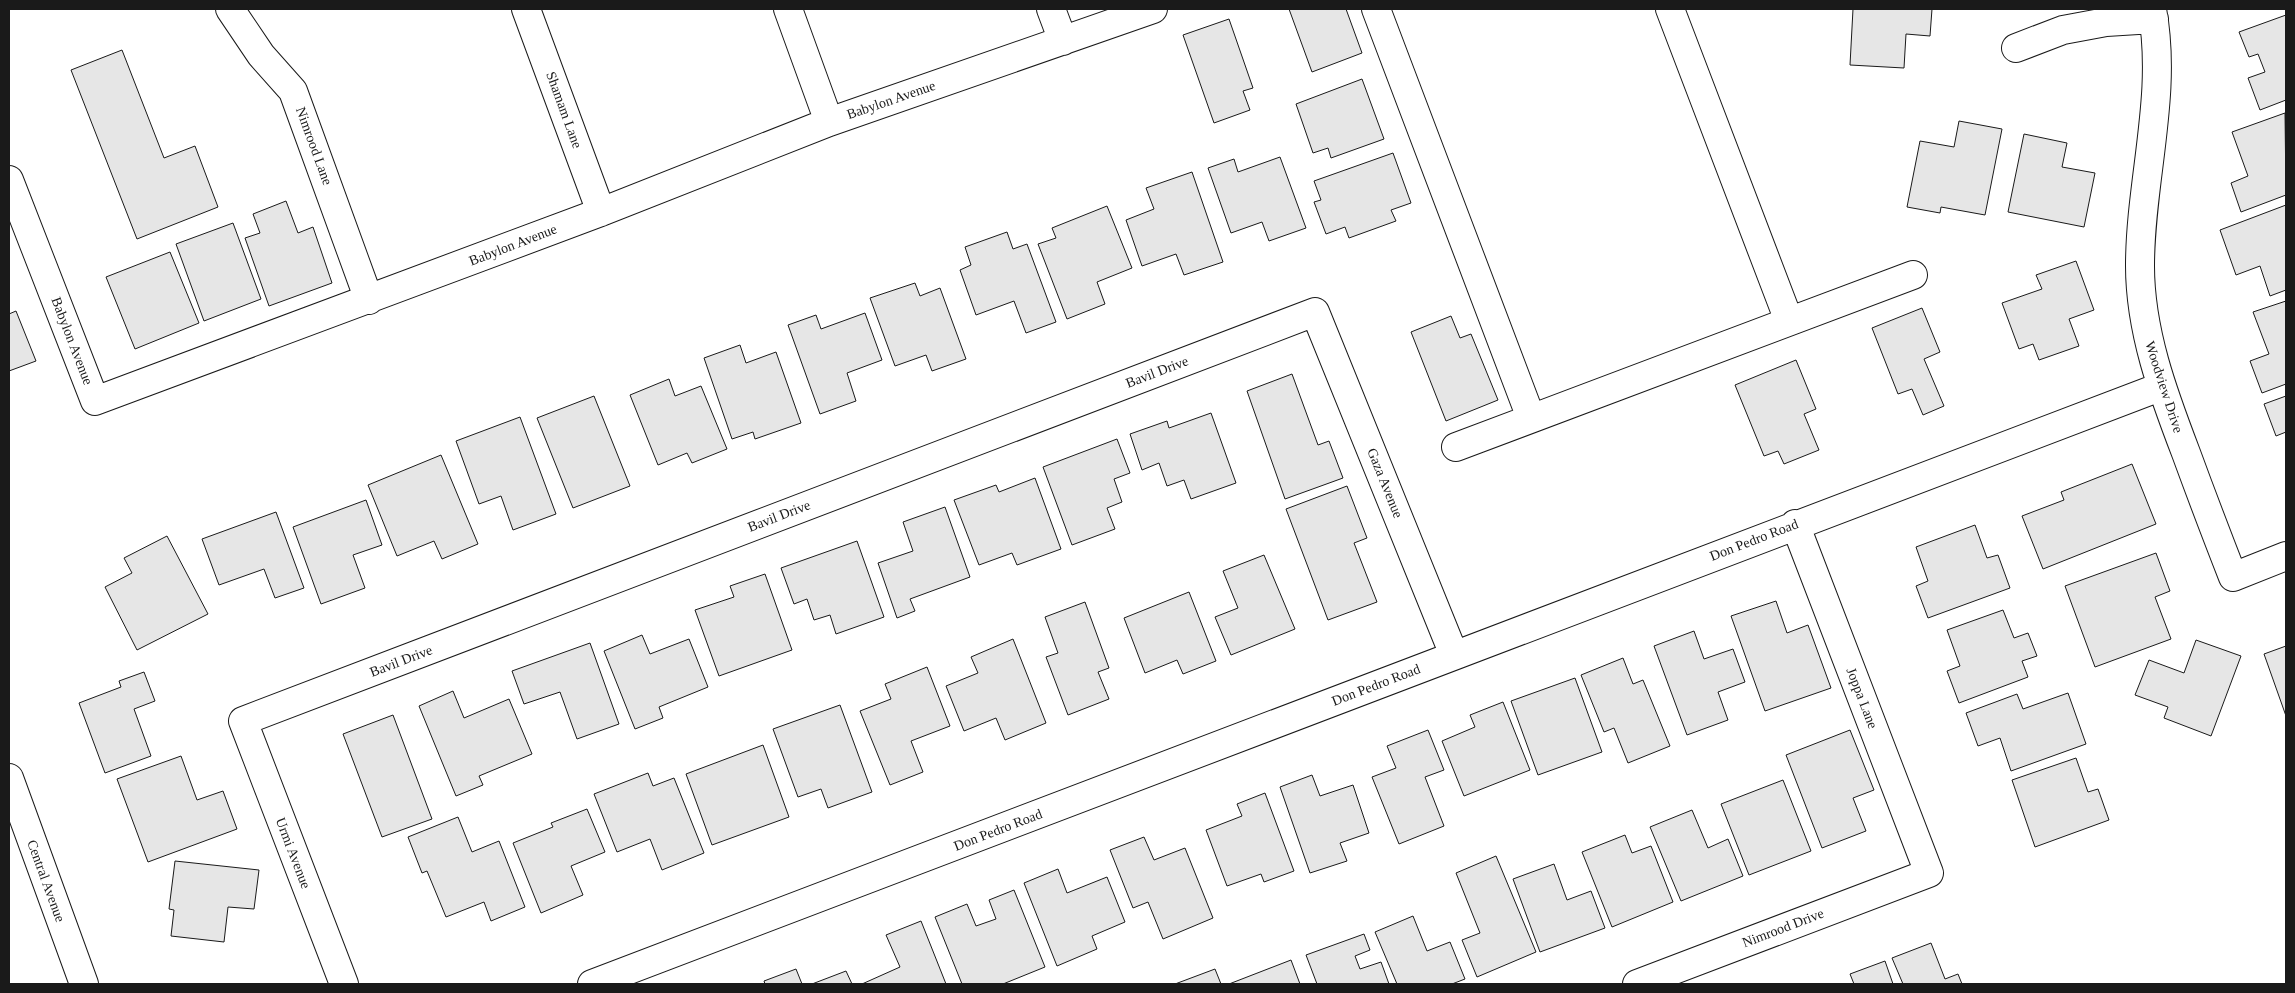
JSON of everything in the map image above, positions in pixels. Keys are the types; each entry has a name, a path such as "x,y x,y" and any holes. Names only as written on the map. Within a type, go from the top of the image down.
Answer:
{"street":[{"name":"Nimrood Lane","path":"230,9 262,55 294,91 370,300"},
{"name":"Shamam Lane","path":"526,9 601,212"},
{"path":"788,9 829,122"},
{"path":"1051,9 1063,41"},
{"name":"Babylon Avenue","path":"9,180 95,401 370,300 829,122 1153,9"},
{"path":"1376,9 1532,418"},
{"path":"1670,9 1789,321"},
{"path":"2016,48 2063,30 2153,14"},
{"name":"Woodview Drive","path":"2153,14 2156,57 2155,124 2142,208 2140,267 2147,335 2160,387 2233,577 2286,556"},
{"path":"1456,447 1913,276"},
{"name":"Gaza Avenue","path":"1315,312 1454,655"},
{"name":"Bavil Drive","path":"243,721 1315,312"},
{"name":"Don Pedro Road","path":"592,984 1795,524 2160,387"},
{"name":"Joppa Lane","path":"1795,524 1930,873"},
{"name":"Urmi Avenue","path":"243,721 344,984"},
{"name":"Central Avenue","path":"9,778 84,984"},
{"name":"Nimrood Drive","path":"1637,984 1930,873"}],"building":[{"path":"1289,9 1346,9 1362,53 1312,72"},
{"path":"1853,9 1932,9 1930,36 1906,34 1904,68 1850,65"},
{"path":"2286,15 2286,100 2260,110 2248,78 2265,72 2258,54 2249,57 2239,32"},
{"path":"1229,19 1253,88 1243,91 1250,110 1214,123 1183,35"},
{"path":"122,50 164,158 195,146 218,207 137,239 71,70"},
{"path":"1362,79 1384,139 1331,158 1328,148 1313,153 1296,104"},
{"path":"2285,113 2286,195 2241,212 2231,183 2248,176 2232,132"},
{"path":"1959,121 2002,129 1985,215 1941,207 1940,213 1907,207 1920,141 1954,147"},
{"path":"2024,134 2067,143 2062,167 2095,173 2084,227 2008,212"},
{"path":"1393,153 1411,203 1391,210 1396,221 1349,238 1345,227 1326,234 1314,202 1321,200 1314,181"},
{"path":"1280,157 1306,228 1269,241 1262,222 1231,233 1208,168 1234,159 1238,172"},
{"path":"1192,172 1223,262 1184,275 1176,254 1142,266 1126,220 1154,209 1146,188"},
{"path":"286,201 298,233 313,227 332,283 269,306 245,238 260,233 253,214"},
{"path":"2286,205 2286,290 2270,296 2260,266 2236,275 2220,230"},
{"path":"1107,206 1132,268 1097,282 1105,304 1067,319 1038,244 1056,238 1052,228"},
{"path":"233,223 261,299 204,321 176,244"},
{"path":"1007,232 1013,249 1027,244 1056,322 1026,333 1014,301 976,315 960,270 971,265 965,247"},
{"path":"170,252 199,323 135,349 106,277"},
{"path":"2076,261 2094,310 2069,319 2079,346 2039,360 2033,344 2019,349 2002,303 2042,289 2036,275"},
{"path":"915,283 920,296 940,288 966,359 932,371 926,355 895,366 870,298"},
{"path":"2286,301 2286,384 2262,393 2250,361 2269,354 2253,312"},
{"path":"1922,308 1940,352 1924,359 1944,406 1923,415 1912,389 1898,394 1872,328"},
{"path":"16,311 36,361 9,371 9,314"},
{"path":"865,313 882,360 847,373 856,401 820,414 788,325 816,315 821,329"},
{"path":"1451,316 1460,338 1471,334 1498,400 1446,421 1411,332"},
{"path":"740,345 746,363 776,352 801,423 755,439 753,432 732,439 704,358"},
{"path":"1796,360 1816,409 1804,414 1819,450 1784,464 1778,451 1764,456 1735,385"},
{"path":"1292,374 1318,445 1329,441 1343,478 1285,499 1247,391"},
{"path":"669,379 675,396 701,386 727,449 692,463 687,453 658,465 630,395"},
{"path":"594,396 630,486 573,508 537,418"},
{"path":"2286,396 2286,432 2276,436 2264,404"},
{"path":"1211,413 1236,483 1191,499 1184,480 1167,486 1159,463 1142,470 1130,434 1167,421 1169,428"},
{"path":"520,417 556,514 513,530 501,496 479,504 456,441"},
{"path":"1117,439 1130,473 1114,479 1122,502 1107,508 1115,529 1072,545 1043,467"},
{"path":"441,455 478,544 442,559 434,541 397,556 368,485"},
{"path":"2132,464 2156,524 2043,569 2022,516 2064,500 2061,492"},
{"path":"1035,478 1061,549 1017,565 1012,553 979,565 954,500 996,485 999,492"},
{"path":"1347,486 1367,538 1354,543 1377,602 1328,620 1286,509"},
{"path":"366,500 382,545 353,555 365,588 321,604 293,527"},
{"path":"945,507 970,577 910,599 915,611 897,618 878,563 913,551 903,522"},
{"path":"276,512 304,588 275,598 264,569 219,585 202,539"},
{"path":"1975,525 1987,558 1998,555 2010,588 1928,618 1916,586 1928,581 1916,547"},
{"path":"167,536 208,614 137,650 105,587 132,573 124,558"},
{"path":"857,541 884,617 836,634 830,615 814,620 807,599 794,604 781,568"},
{"path":"2156,553 2170,591 2155,597 2171,639 2095,667 2065,586"},
{"path":"1264,555 1295,629 1231,655 1215,617 1238,608 1223,571"},
{"path":"765,574 792,650 719,676 695,610 734,597 730,586"},
{"path":"1189,592 1216,661 1183,674 1177,660 1145,673 1124,618"},
{"path":"1776,601 1787,633 1808,625 1831,688 1765,711 1731,616"},
{"path":"1085,602 1109,668 1098,672 1109,699 1068,715 1046,657 1058,653 1045,617"},
{"path":"2003,610 2014,638 2028,633 2037,656 2022,661 2028,677 1959,703 1947,671 1960,666 1947,630"},
{"path":"1694,631 1704,659 1733,649 1745,682 1718,692 1728,720 1687,735 1654,646"},
{"path":"642,635 650,654 689,639 708,687 659,707 663,718 635,729 604,651"},
{"path":"1013,639 1046,723 1005,740 996,718 964,731 946,686 978,673 971,657"},
{"path":"2196,640 2241,656 2211,736 2164,718 2168,707 2135,695 2149,660 2184,673"},
{"path":"590,643 619,724 577,739 560,692 524,704 512,671"},
{"path":"2286,646 2286,716 2264,654"},
{"path":"1623,658 1633,684 1643,680 1670,746 1628,763 1614,728 1604,732 1581,675"},
{"path":"927,667 950,726 911,741 923,772 890,785 860,711 891,699 885,684"},
{"path":"144,672 155,701 134,709 151,756 105,773 79,703 121,687 119,681"},
{"path":"1575,678 1602,752 1538,775 1511,701"},
{"path":"453,691 464,718 509,699 532,754 479,776 483,785 456,796 419,706"},
{"path":"2068,693 2086,744 2011,771 2000,738 1978,746 1966,713 2017,694 2023,709"},
{"path":"1503,702 1530,770 1464,796 1442,741 1475,727 1470,715"},
{"path":"840,705 872,792 828,808 821,789 798,797 773,729"},
{"path":"393,715 432,819 382,837 343,734"},
{"path":"1428,730 1444,770 1425,777 1444,826 1399,844 1372,777 1396,768 1387,746"},
{"path":"1850,730 1874,790 1853,798 1866,831 1822,848 1786,755"},
{"path":"763,745 789,817 712,845 686,774"},
{"path":"181,756 197,800 223,791 237,829 148,862 117,779"},
{"path":"2076,758 2088,792 2098,789 2109,820 2035,847 2012,780"},
{"path":"648,773 653,786 674,778 704,853 662,870 650,839 617,852 594,794"},
{"path":"1312,775 1320,796 1353,785 1369,833 1340,843 1347,861 1310,873 1280,787"},
{"path":"1783,780 1811,851 1749,875 1721,804"},
{"path":"1265,793 1294,871 1264,882 1261,874 1227,886 1206,830 1242,816 1237,804"},
{"path":"587,809 605,852 571,866 583,895 541,913 513,843 553,827 551,823"},
{"path":"1692,810 1708,848 1728,839 1743,876 1681,901 1650,827"},
{"path":"458,817 472,852 499,841 525,907 491,921 484,902 446,917 427,871 422,873 408,837"},
{"path":"1625,835 1632,853 1651,846 1673,902 1612,927 1582,852"},
{"path":"1144,837 1154,860 1185,848 1213,918 1163,939 1148,902 1133,908 1110,850"},
{"path":"1496,856 1536,952 1477,977 1462,940 1480,933 1456,873"},
{"path":"175,861 259,870 254,909 228,907 224,942 171,936 174,910 169,909"},
{"path":"1554,864 1567,900 1591,891 1605,928 1540,952 1513,879"},
{"path":"1058,869 1067,893 1107,877 1125,922 1092,936 1097,949 1057,966 1024,883"},
{"path":"1014,890 1045,967 1003,984 962,984 935,917 967,904 976,926 996,919 989,900"},
{"path":"1413,916 1427,951 1450,942 1465,979 1452,984 1397,984 1375,932"},
{"path":"921,921 946,984 862,984 900,967 886,935"},
{"path":"1364,934 1370,950 1355,956 1360,969 1381,962 1389,984 1317,984 1306,955"},
{"path":"1931,943 1945,979 1958,974 1962,984 1903,984 1892,958"},
{"path":"1291,960 1300,984 1229,984"},
{"path":"1885,961 1893,984 1854,984 1850,974"},
{"path":"796,969 802,984 765,984 764,981"},
{"path":"1215,969 1221,984 1175,984"},
{"path":"846,971 852,984 812,984"}]}
